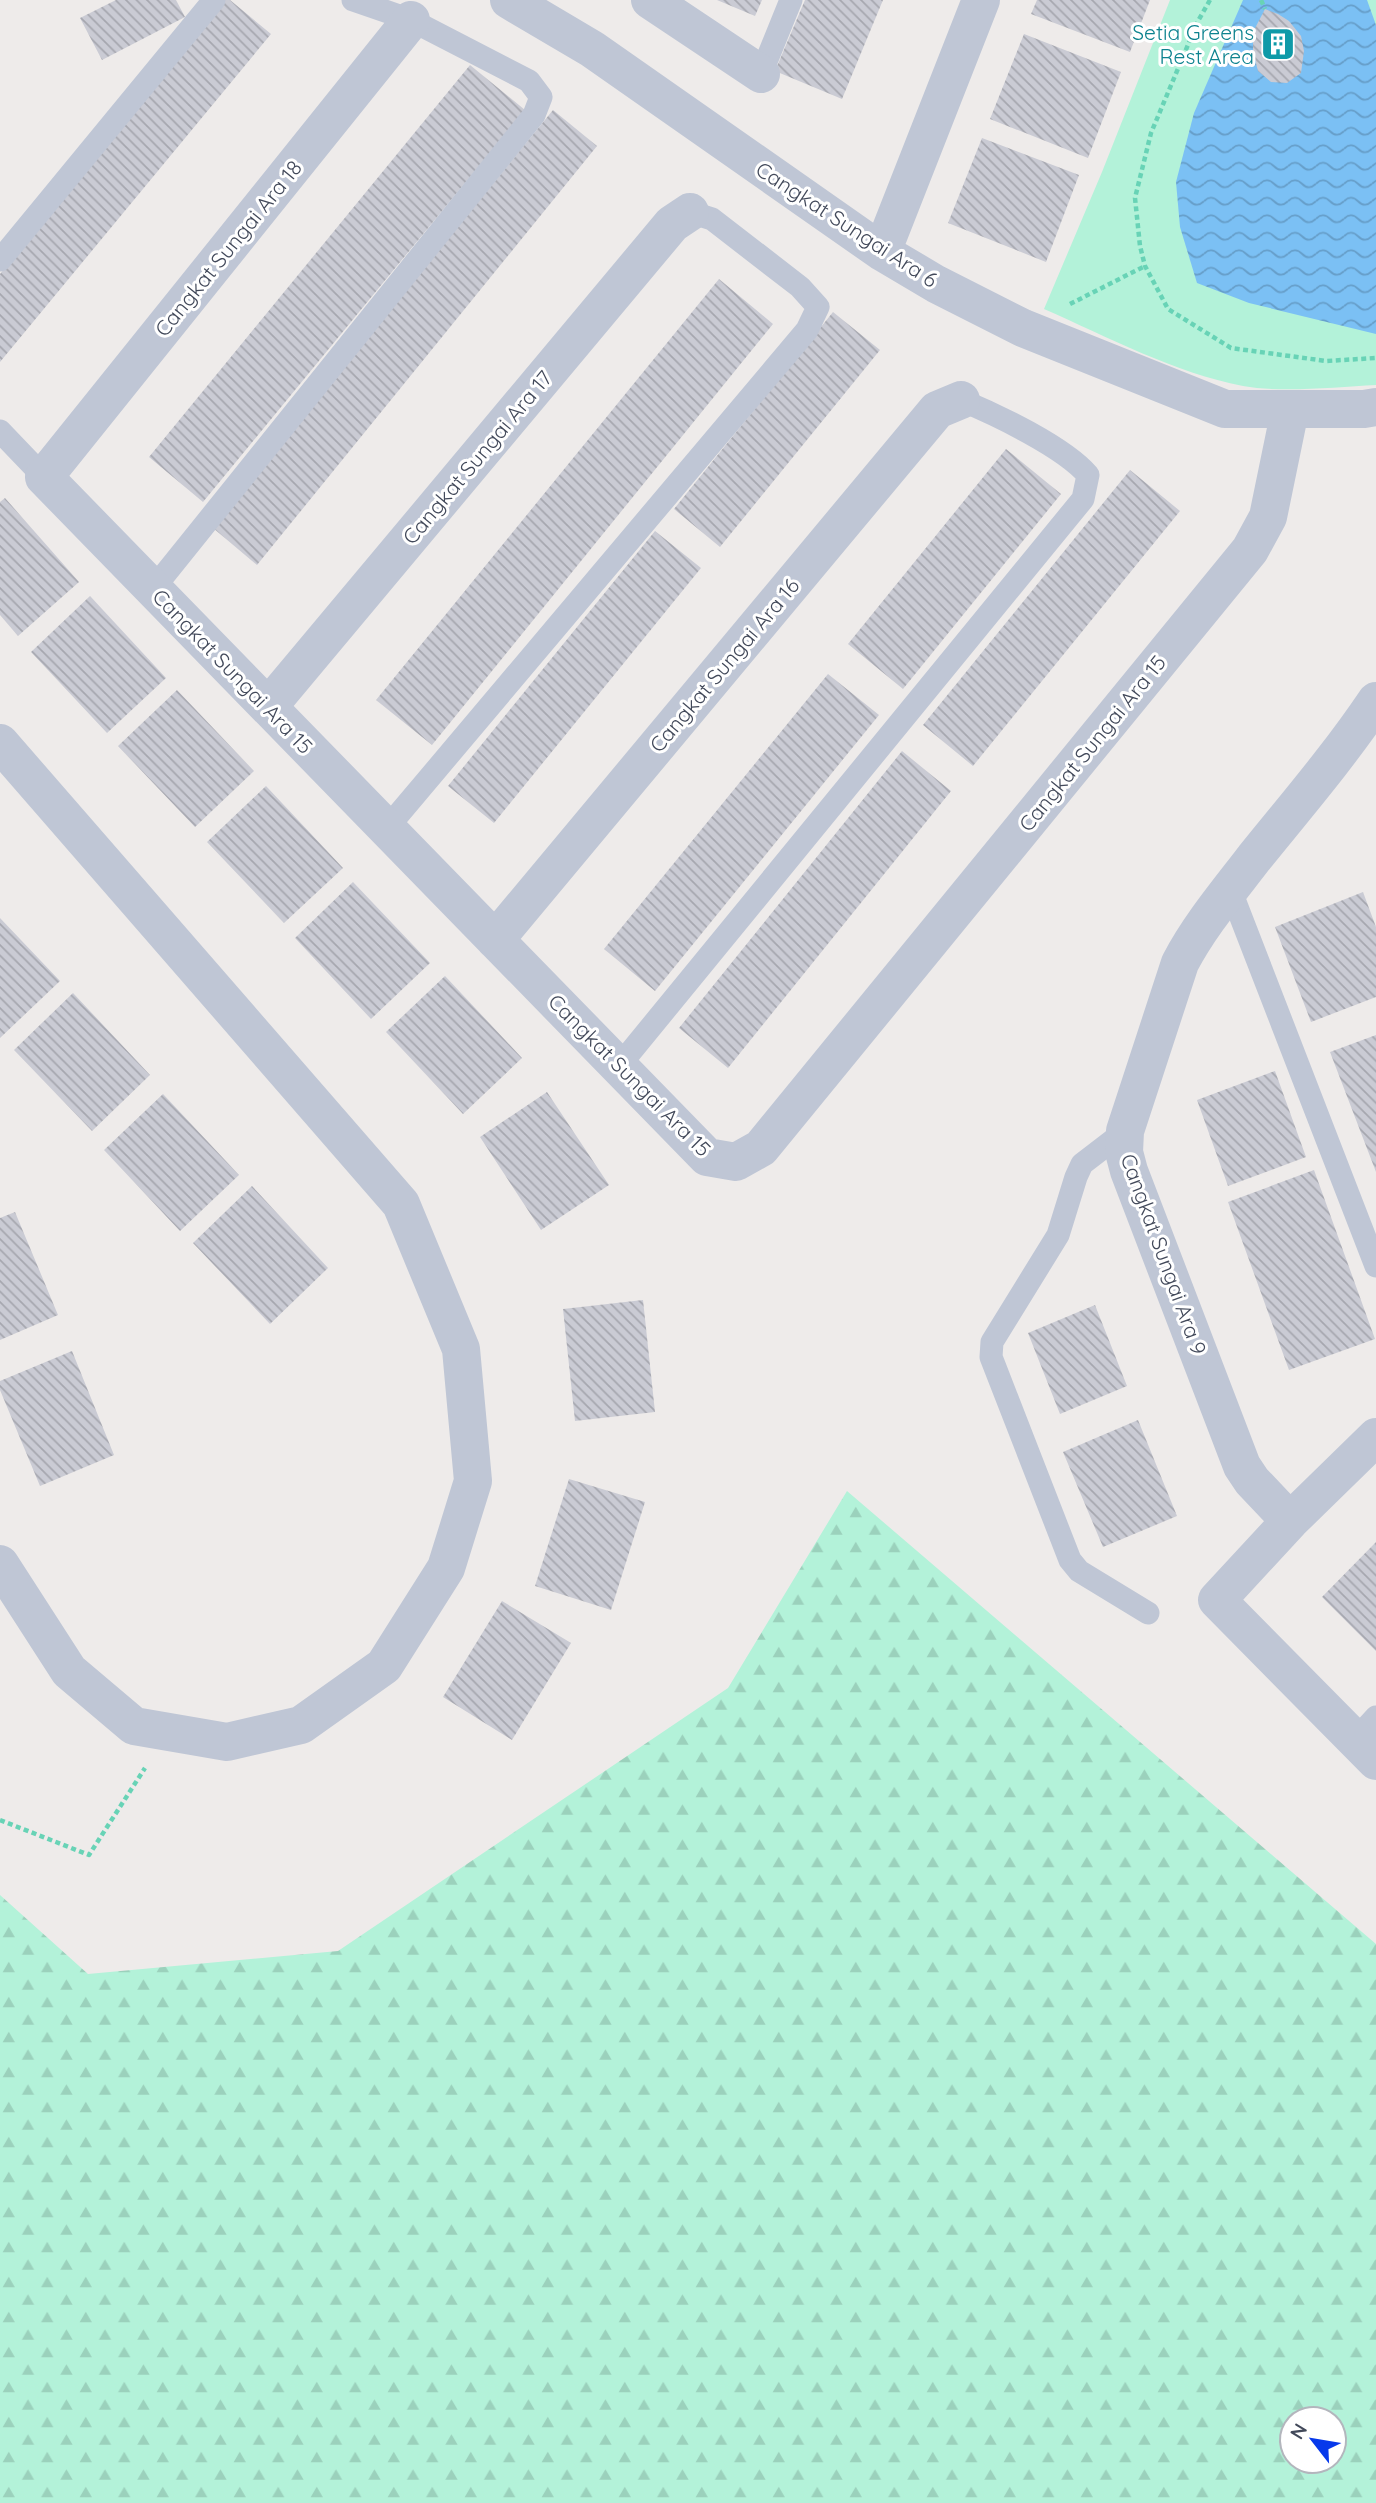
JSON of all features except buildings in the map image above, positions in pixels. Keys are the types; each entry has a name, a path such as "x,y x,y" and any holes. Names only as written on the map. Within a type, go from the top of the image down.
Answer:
{"street":[{"name":"Cangkat Sungai Ara 6","path":"509,0 592,49 881,252 936,284 1023,327 1225,409 1376,407"},
{"path":"650,0 761,74"},
{"path":"881,252 981,0"},
{"name":"Cangkat Sungai Ara 18","path":"44,477 411,20"},
{"name":"Cangkat Sungai Ara 17","path":"268,707 672,225 690,212"},
{"name":"Cangkat Sungai Ara 16","path":"495,940 937,410 961,400"},
{"name":"Cangkat Sungai Ara 15","path":"44,477 708,1157 736,1162 761,1147 1250,550 1268,517 1290,410"},
{"name":"Cangkat Sungai Ara 9","path":"1290,1521 1242,1466 1129,1171 1125,1131 1180,963 1190,943 1230,889 1365,743 1376,701"},
{"path":"0,743 401,1204 461,1349 473,1481 446,1568 384,1666 301,1726 227,1741 134,1726 69,1671 0,1564"},
{"path":"1369,1739 1217,1600 1290,1521 1376,1437"}],"lane":[{"path":"0,260 214,0"},
{"path":"153,589 534,114 541,97 529,80 411,20 353,0"},
{"path":"761,74 791,0"},
{"path":"387,828 807,330 818,307 800,287 712,219 690,212"},
{"path":"619,1066 1083,499 1088,475 1076,460 987,411 961,400"},
{"path":"0,431 44,477"},
{"path":"1230,889 1376,1266"},
{"path":"1125,1131 1082,1164 1058,1235 992,1342 990,1350 1070,1560 1079,1571 1148,1613"}],"path":[{"path":"1210,0 1151,133 1135,198 1145,266 1168,309 1231,348 1326,361 1376,358"},
{"path":"1261,0 1265,9"},
{"path":"1023,327 1145,266"},
{"path":"0,1820 89,1855 148,1764"}],"green space":[{"path":"1170,0 1376,0 1376,385 1291,389 1243,386 1167,363 1044,309"},
{"path":"847,1491 1376,1944 1376,2503 0,2503 0,1895 88,1974 338,1951 728,1688"}],"water":[{"path":"1243,0 1367,0 1376,25 1376,334 1249,303 1197,283 1180,227 1176,182 1194,113"}],"place":[{"name":"Setia Greens Rest Area","path":"1278,44"}]}
